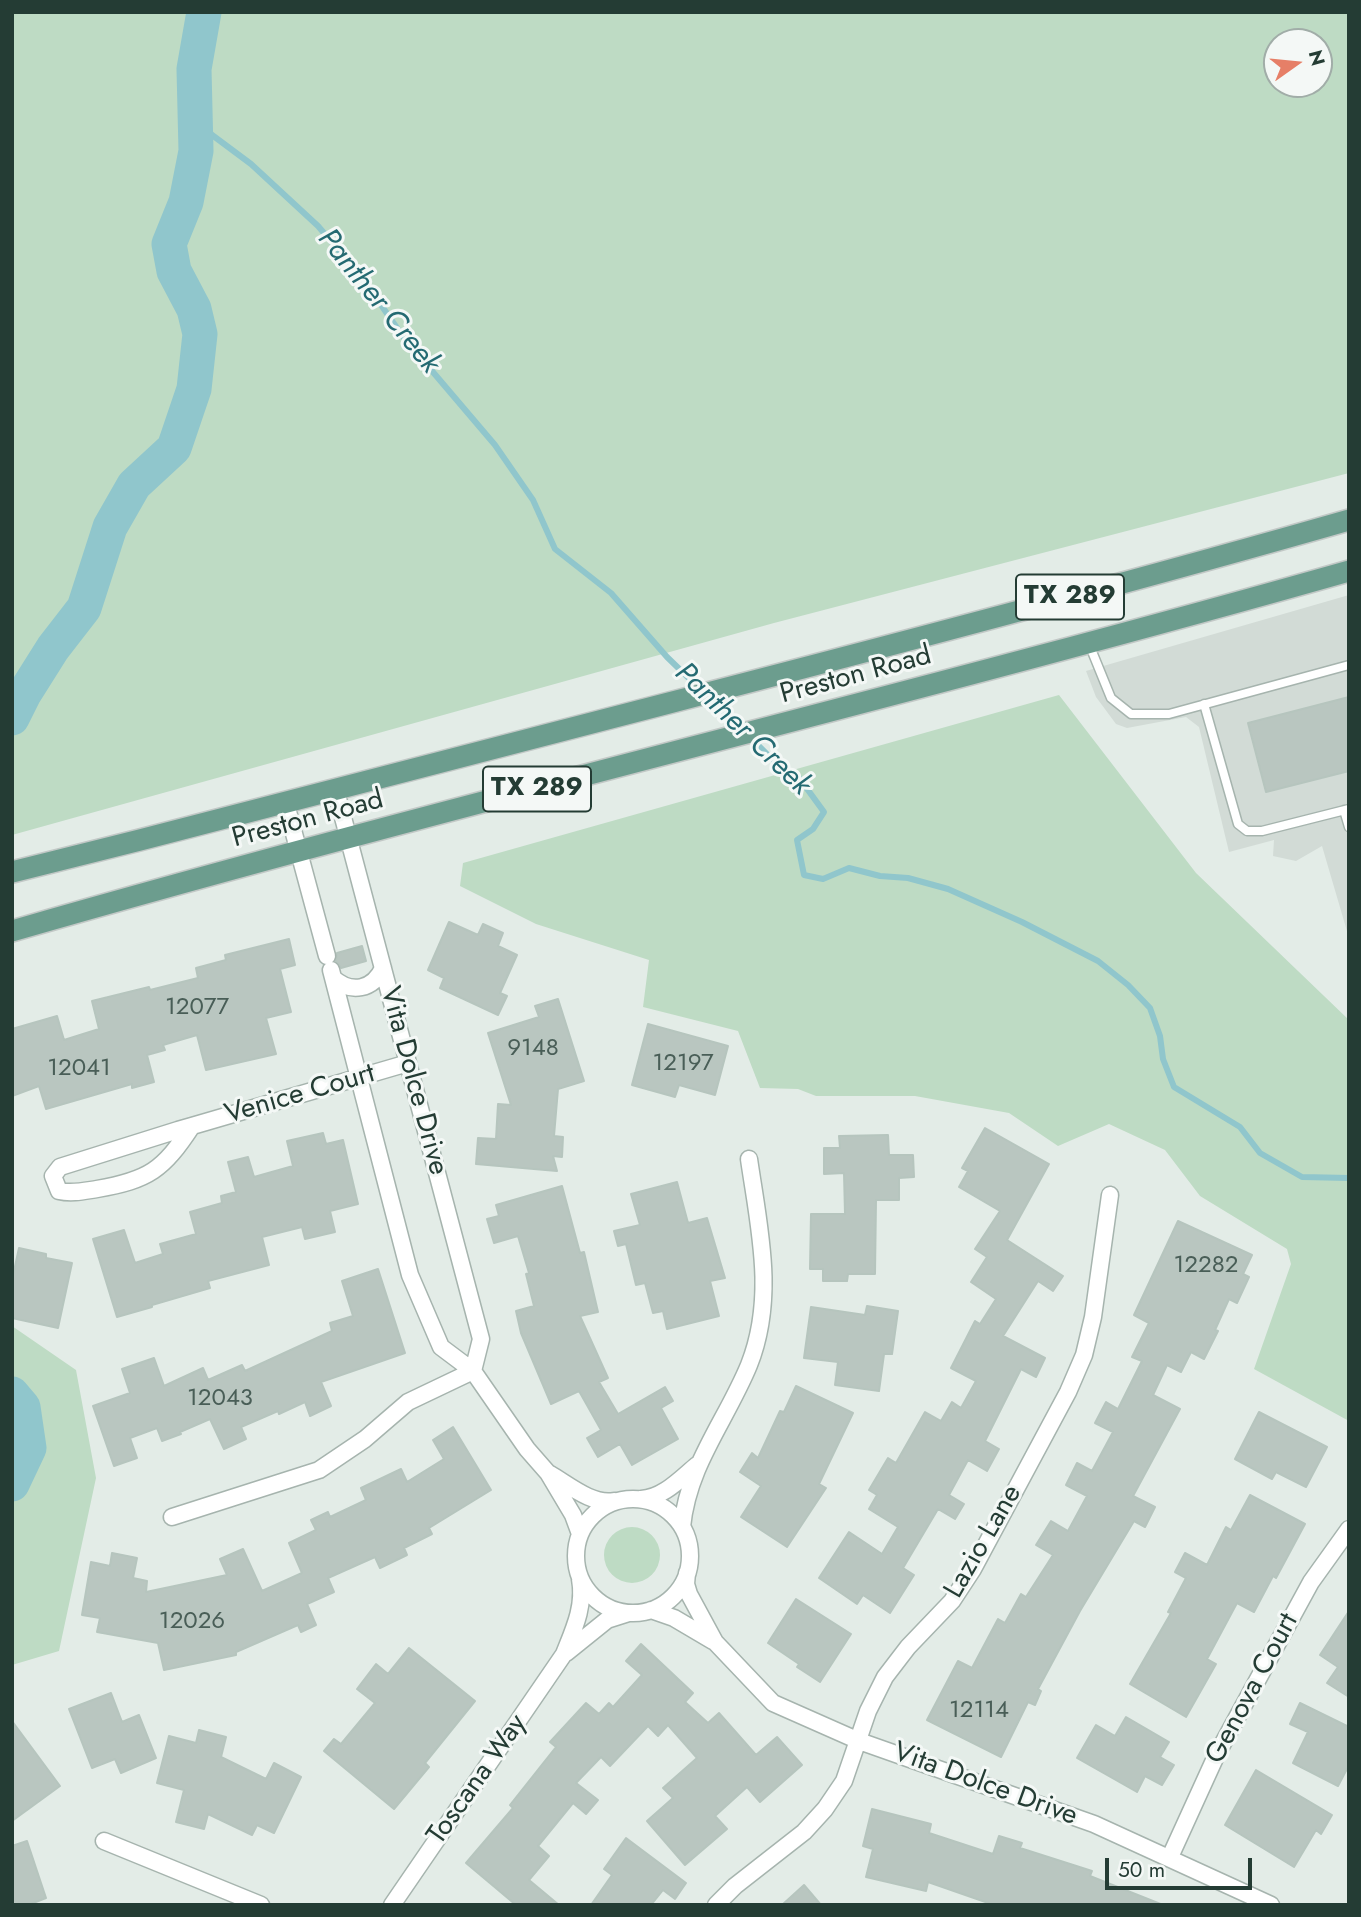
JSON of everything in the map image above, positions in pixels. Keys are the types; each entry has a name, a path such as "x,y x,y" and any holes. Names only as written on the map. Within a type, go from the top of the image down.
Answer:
{"main road":[{"name":"Preston Road","path":"12,872 286,804 791,672 1349,520"},
{"name":"Preston Road","path":"12,931 202,876 1088,644 1349,570"}],"street":[{"name":"Vita Dolce Drive","path":"336,791 481,1339 472,1371"},
{"name":"Vita Dolce Drive","path":"286,804 361,1078 410,1275 441,1347 472,1371 527,1449 548,1473 573,1515 580,1534"},
{"path":"331,968 345,987 361,988 375,981 383,968"},
{"name":"Venice Court","path":"192,1126 173,1155 150,1175 120,1185 69,1193 59,1191 55,1186 53,1176 60,1167 192,1126 361,1078 408,1062"},
{"path":"682,1527 697,1465 745,1374 761,1325 765,1287 764,1262 749,1159"},
{"name":"Lazio Lane","path":"716,1905 735,1886 804,1832 825,1809 844,1781 868,1711 886,1677 900,1656 944,1610 966,1580 1074,1380 1091,1329 1110,1195"},
{"path":"172,1517 319,1470 365,1439 408,1402 472,1371"},
{"path":"641,1499 668,1510 682,1527 690,1554 683,1583 668,1601 650,1610 631,1613 609,1608 592,1596 580,1579 576,1549 580,1534 585,1524 602,1507 614,1502 641,1499 652,1498 664,1492 697,1465"},
{"name":"Vita Dolce Drive","path":"548,1473 596,1500 614,1502"},
{"name":"Genova Court","path":"1170,1857 1216,1756 1311,1581 1349,1529"},
{"name":"Vita Dolce Drive","path":"687,1573 689,1594 716,1642 773,1703 859,1741 1094,1824 1271,1905"},
{"name":"Toscana Way","path":"392,1905 564,1654 581,1608 583,1595 580,1579"},
{"name":"Vita Dolce Drive","path":"650,1610 674,1618 716,1642"},
{"name":"Toscana Way","path":"564,1654 607,1620 631,1613"},
{"path":"104,1841 261,1905"}],"lane":[{"path":"1088,644 1111,698 1131,714 1169,714 1349,665"},
{"path":"1205,704 1238,824 1247,831 1262,831 1346,810 1349,827"}],"shaded area":[{"path":"1349,595 1349,938 1322,846 1296,861 1273,856 1274,840 1229,852 1199,727 1186,717 1127,728 1116,724 1096,697 1086,671"}],"green space":[{"path":"12,12 1349,12 1349,473 774,623 12,835"},
{"path":"1059,695 1196,873 1349,1020 1349,1421 1254,1369 1291,1264 1287,1249 1200,1196 1165,1150 1109,1124 1058,1146 1009,1113 915,1096 816,1096 798,1089 760,1088 738,1031 643,1007 649,960 536,924 460,886 463,863"},
{"path":"12,1326 76,1370 96,1478 59,1651 12,1665"},
{"path":"632,1527 643,1529 652,1535 658,1544 658,1566 652,1575 643,1581 632,1583 621,1581 612,1575 606,1566 604,1555 606,1544 612,1535 621,1529"}],"building":[{"path":"1349,697 1349,771 1266,792 1248,723"},
{"path":"449,922 478,935 483,924 503,933 498,946 517,955 500,993 507,996 498,1015 440,988 444,978 428,970"},
{"path":"289,939 295,965 280,969 291,1012 266,1018 276,1054 206,1070 197,1035 163,1045 165,1050 147,1055 154,1082 132,1088 132,1084 46,1109 39,1086 12,1096 12,1029 57,1016 64,1040 99,1029 92,1001 198,978 196,968 226,960 225,955"},
{"path":"362,946 366,961 341,968 336,961 337,953"},
{"path":"558,999 584,1081 558,1089 554,1136 563,1137 562,1157 553,1156 557,1171 476,1164 478,1138 496,1139 498,1104 511,1105 488,1033 539,1017 535,1006"},
{"path":"648,1024 728,1046 715,1095 679,1085 675,1097 632,1085"},
{"path":"985,1128 1049,1164 1007,1240 1063,1276 1053,1291 1038,1281 1003,1336 1045,1358 1036,1377 1021,1369 985,1441 999,1449 987,1471 968,1460 949,1495 964,1504 955,1519 938,1509 903,1568 914,1575 890,1613 863,1595 857,1604 819,1578 849,1532 882,1554 898,1527 869,1509 877,1495 869,1490 888,1458 896,1463 925,1412 941,1421 952,1402 961,1408 976,1381 951,1368 975,1321 980,1324 996,1299 971,1282 987,1257 975,1249 1000,1211 959,1187 968,1171 962,1168"},
{"path":"323,1133 326,1144 343,1140 358,1204 330,1211 335,1232 305,1239 302,1227 262,1237 269,1265 208,1281 210,1288 117,1317 93,1239 124,1230 135,1263 163,1254 160,1244 196,1234 190,1212 222,1203 221,1196 236,1192 228,1162 248,1157 254,1177 293,1166 287,1141"},
{"path":"888,1135 889,1155 913,1155 914,1177 899,1178 899,1200 876,1200 875,1274 848,1274 847,1281 823,1281 823,1269 810,1269 811,1214 845,1214 844,1173 824,1174 824,1148 840,1148 839,1136"},
{"path":"677,1182 688,1223 707,1218 725,1278 710,1281 719,1316 667,1329 663,1311 653,1313 645,1283 636,1285 626,1244 618,1246 614,1231 640,1225 631,1194"},
{"path":"562,1186 580,1253 584,1252 598,1312 580,1316 608,1378 599,1382 618,1414 665,1387 673,1401 661,1408 678,1439 632,1465 620,1444 598,1457 587,1438 601,1430 579,1391 551,1404 521,1333 516,1311 534,1306 526,1274 529,1273 518,1236 494,1243 487,1219 499,1216 496,1205"},
{"path":"1178,1221 1252,1255 1243,1274 1249,1277 1237,1303 1229,1299 1215,1330 1218,1331 1204,1359 1191,1352 1181,1372 1167,1365 1153,1395 1180,1409 1133,1496 1155,1507 1145,1527 1134,1521 1080,1611 1038,1689 1041,1691 1035,1705 1028,1702 1001,1757 927,1720 958,1661 972,1668 998,1619 1005,1623 1021,1594 1026,1597 1053,1555 1036,1545 1051,1521 1068,1531 1087,1496 1066,1485 1077,1463 1092,1471 1113,1432 1095,1423 1106,1402 1118,1409 1142,1361 1132,1357 1149,1323 1134,1315"},
{"path":"19,1248 46,1254 46,1258 72,1263 58,1328 12,1318 12,1280"},
{"path":"378,1269 405,1353 321,1382 331,1406 310,1416 305,1402 279,1414 278,1411 241,1427 246,1439 224,1449 210,1419 162,1441 157,1428 130,1438 137,1458 114,1466 93,1406 130,1393 122,1369 154,1358 164,1386 203,1368 208,1380 242,1365 245,1371 332,1331 330,1323 353,1316 342,1281"},
{"path":"867,1306 898,1311 892,1354 884,1354 879,1391 835,1385 838,1362 804,1358 811,1307 865,1315"},
{"path":"796,1386 853,1413 819,1484 826,1488 787,1547 741,1517 761,1486 740,1472 752,1453 758,1458 780,1411 784,1412"},
{"path":"1259,1412 1327,1447 1306,1487 1276,1472 1272,1479 1235,1459"},
{"path":"453,1427 491,1490 429,1528 432,1534 404,1548 407,1555 380,1568 375,1557 328,1578 334,1592 307,1604 316,1625 301,1632 298,1625 236,1652 236,1655 164,1670 158,1643 97,1632 100,1618 82,1615 91,1562 110,1566 112,1553 137,1558 133,1578 147,1581 146,1592 227,1575 220,1559 243,1549 262,1591 302,1573 289,1543 316,1530 311,1520 328,1512 330,1517 366,1500 361,1488 401,1469 407,1482 444,1459 433,1440"},
{"path":"1250,1495 1305,1524 1254,1612 1237,1603 1207,1659 1216,1664 1186,1717 1130,1684 1171,1613 1168,1612 1186,1578 1175,1572 1185,1553 1207,1565 1226,1527 1231,1530"},
{"path":"796,1599 851,1634 820,1682 768,1643"},
{"path":"1349,1611 1349,1697 1327,1683 1338,1667 1320,1655"},
{"path":"641,1644 693,1693 685,1702 708,1723 719,1713 756,1755 777,1737 802,1765 760,1802 747,1787 715,1816 727,1829 685,1865 647,1821 673,1798 663,1788 697,1758 668,1725 658,1736 648,1726 610,1766 601,1757 576,1783 598,1800 586,1814 573,1803 538,1846 549,1856 529,1880 559,1905 516,1905 466,1863 513,1808 510,1805 556,1747 550,1742 586,1703 599,1714 609,1703 613,1707 642,1675 626,1661"},
{"path":"409,1648 475,1701 425,1763 429,1767 394,1809 324,1751 334,1739 341,1744 375,1703 357,1689 376,1664 388,1674"},
{"path":"111,1693 122,1722 139,1715 156,1758 121,1773 115,1759 92,1768 69,1709"},
{"path":"1300,1703 1349,1727 1349,1765 1338,1786 1293,1763 1308,1732 1290,1724"},
{"path":"1126,1717 1169,1742 1160,1757 1174,1765 1162,1785 1145,1776 1137,1792 1077,1758 1096,1725 1115,1736"},
{"path":"12,1721 60,1786 12,1821"},
{"path":"199,1730 226,1737 221,1757 266,1779 274,1763 301,1777 274,1833 257,1825 252,1835 208,1814 204,1829 176,1822 184,1790 157,1783 169,1736 196,1743"},
{"path":"1256,1770 1332,1815 1321,1834 1316,1830 1294,1867 1225,1825"},
{"path":"872,1809 931,1824 929,1833 993,1854 999,1836 1022,1843 1020,1848 1092,1871 1090,1876 1163,1905 994,1905 928,1882 926,1891 866,1877 873,1849 863,1846"},
{"path":"626,1838 686,1883 675,1899 663,1890 651,1905 591,1905 612,1875 604,1869"},
{"path":"27,1841 46,1898 28,1905 12,1905 12,1846"},
{"path":"804,1885 821,1905 782,1905"}],"waterway":[{"name":"Panther Creek","path":"12,718 53,648 84,608 110,527 134,485 174,448 194,389 200,334 194,309 174,271 169,244 186,202 196,151 194,69 204,12"},
{"name":"Panther Creek","path":"196,123 251,164 318,226 363,279 404,338 495,445 533,500 555,549 611,593 667,657 701,690"},
{"name":"Panther Creek","path":"708,697 741,729"},
{"name":"Panther Creek","path":"749,736 778,765 797,775 824,812 813,829 797,840 804,875 823,879 849,868 880,876 908,878 948,889 1022,922 1098,961 1128,985 1150,1008 1160,1036 1163,1059 1174,1087 1240,1127 1260,1153 1302,1177 1349,1178"},
{"name":"Panther Creek","path":"12,1394 23,1407 29,1448 12,1484"}]}
